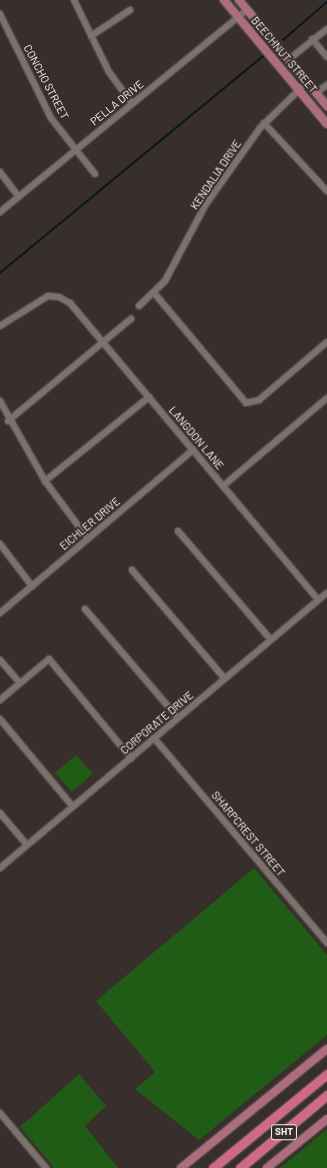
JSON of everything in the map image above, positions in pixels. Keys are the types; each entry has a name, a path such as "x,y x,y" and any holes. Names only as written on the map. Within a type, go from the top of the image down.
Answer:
{"highway":[{"name":"SHT","path":"213,1168 327,1074"},
{"name":"SHT","path":"240,1168 327,1095"}],"main road":[{"name":"BEECHNUT STREET","path":"224,0 327,124"},
{"name":"BEECHNUT STREET","path":"239,0 327,106"},
{"path":"181,1168 327,1049"},
{"path":"268,1168 327,1119"}],"street":[{"path":"74,0 109,72 132,104"},
{"path":"91,36 130,10"},
{"name":"PELLA DRIVE","path":"0,212 247,10"},
{"name":"CONCHO STREET","path":"0,14 47,111 95,174"},
{"path":"288,60 312,39 327,29"},
{"path":"312,39 327,57"},
{"name":"KENDALIA DRIVE","path":"139,306 155,294 206,204 264,123 306,82"},
{"path":"316,93 327,85"},
{"path":"264,123 327,191"},
{"path":"0,172 19,197"},
{"path":"155,294 246,403 259,400 327,342"},
{"name":"LANGDON LANE","path":"0,326 39,300 54,296 70,303 318,600"},
{"path":"8,420 131,319"},
{"path":"45,481 148,397"},
{"path":"223,486 327,398"},
{"path":"0,401 8,420 45,481 88,539"},
{"name":"EICHLER DRIVE","path":"0,613 193,450"},
{"path":"178,531 271,640"},
{"path":"0,544 32,586"},
{"path":"132,570 225,679"},
{"name":"CORPORATE DRIVE","path":"0,868 327,593"},
{"path":"85,609 178,718"},
{"path":"0,700 49,659 131,758"},
{"path":"0,660 20,683"},
{"path":"0,719 73,806"},
{"name":"SHARPCREST STREET","path":"154,738 327,943"},
{"path":"0,813 27,845"},
{"path":"0,1112 46,1168"}],"green space":[{"path":"76,755 93,774 72,792 55,773"},
{"path":"254,868 327,955 327,1035 199,1140 135,1089 155,1072 96,1001"},
{"path":"79,1074 106,1106 85,1126 118,1168 54,1168 20,1127"},
{"path":"327,1129 327,1168 280,1168"}],"waterway":[{"path":"283,40 327,2"},
{"path":"0,273 263,56"}]}
